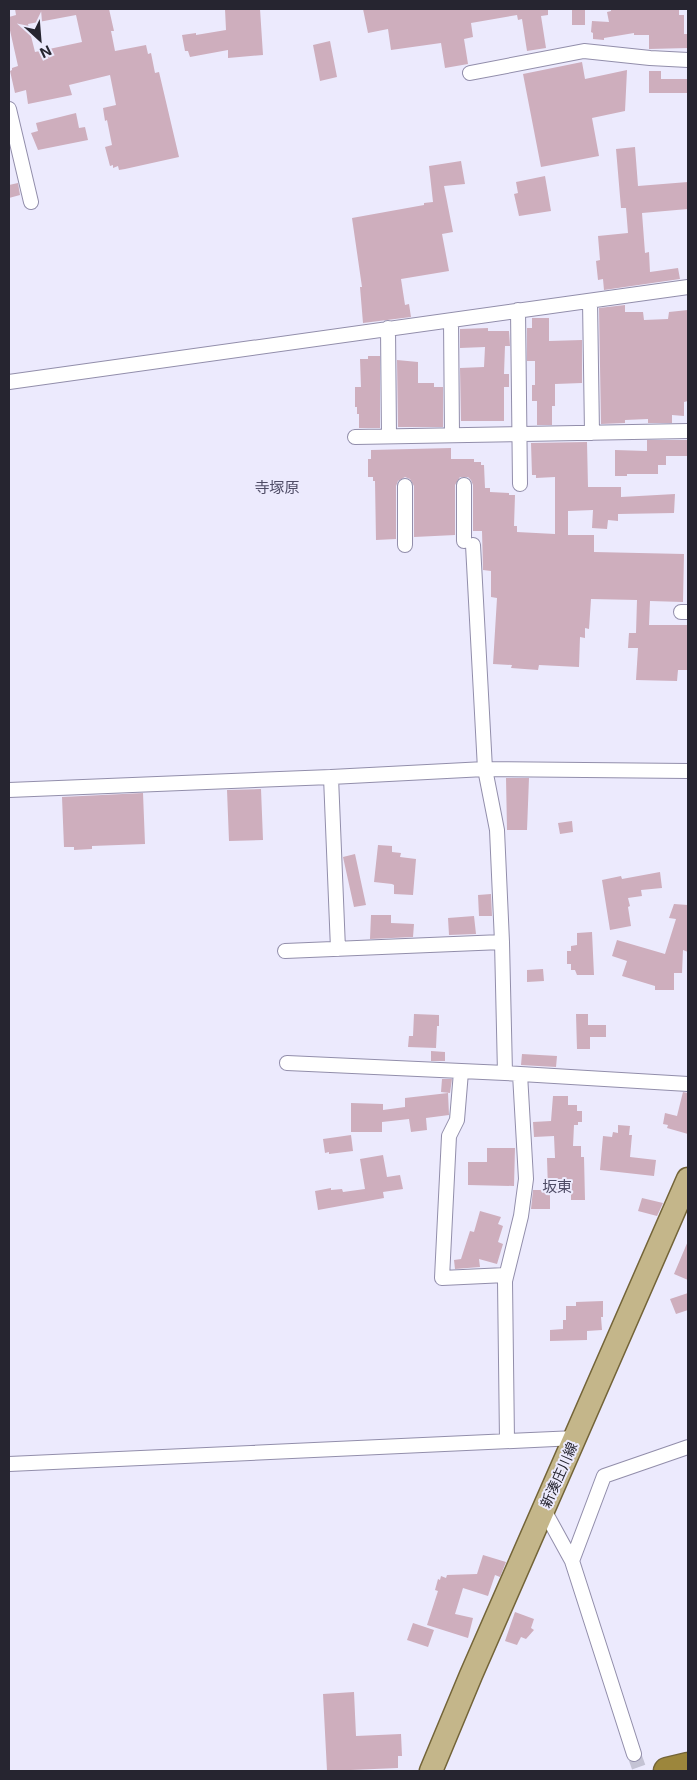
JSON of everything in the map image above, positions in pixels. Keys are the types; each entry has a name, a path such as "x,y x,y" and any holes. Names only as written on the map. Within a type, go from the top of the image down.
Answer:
{"highway":[{"path":"667,1771 688,1766"}],"main road":[{"name":"新湊庄川線","path":"431,1771 471,1675 688,1179"}],"street":[{"path":"470,73 584,51 688,60"},
{"path":"9,109 31,202"},
{"path":"9,382 688,287"},
{"path":"590,301 592,433"},
{"path":"518,310 520,484"},
{"path":"451,321 452,435"},
{"path":"388,328 388,436"},
{"path":"355,437 688,431"},
{"path":"464,485 485,769 497,830 505,1073"},
{"path":"405,486 405,545"},
{"path":"9,790 485,769 688,771"},
{"path":"332,777 338,949"},
{"path":"285,951 502,942"},
{"path":"287,1063 688,1084"},
{"path":"461,1072 457,1120 449,1136 442,1278 506,1275"},
{"path":"507,1441 505,1280 521,1216 526,1178 520,1074"},
{"path":"9,1464 576,1438"},
{"path":"572,1561 604,1476 688,1447"},
{"path":"544,1510 572,1561 634,1754"}],"building":[{"path":"15,9 109,9 114,31 111,31 115,51 146,45 148,54 151,53 155,73 159,72 179,157 119,170 118,166 113,168 113,165 110,166 105,147 112,145 103,108 116,105 110,75 69,85 72,95 28,104 26,90 15,93 10,71 18,66 9,26 9,17 16,15","holes":["76,15 82,42 35,52 28,24"]},
{"path":"225,9 260,9 263,55 228,58 228,50 190,57 188,51 185,51 182,35 196,33 196,35 226,30"},
{"path":"363,9 548,9 548,15 541,16 546,48 527,51 522,19 518,20 517,15 471,23 473,37 464,39 468,64 445,68 441,43 391,50 388,29 368,33"},
{"path":"572,9 585,9 585,25 572,25"},
{"path":"611,9 679,9 679,15 684,15 684,34 688,34 688,48 649,49 649,35 634,35 634,33 604,38 604,40 593,39 593,33 591,32 592,21 609,22 607,12 611,11"},
{"path":"330,41 337,77 320,81 313,45"},
{"path":"582,62 585,79 627,70 625,111 592,118 599,156 541,167 523,74"},
{"path":"649,71 661,71 661,79 688,79 688,93 649,93"},
{"path":"76,113 79,128 85,127 88,140 38,150 31,133 38,131 36,123"},
{"path":"635,147 638,186 688,182 688,209 642,213 645,253 649,252 650,272 678,268 680,279 604,290 603,279 598,280 596,261 600,260 598,236 628,233 626,208 621,208 616,149"},
{"path":"461,161 465,184 444,186 453,232 442,234 449,271 401,279 405,305 409,304 411,317 363,323 360,287 362,287 352,218 433,202 429,166"},
{"path":"545,176 551,211 519,216 514,194 518,193 516,182"},
{"path":"18,183 20,195 9,198 9,185"},
{"path":"625,305 625,312 643,312 644,320 668,319 669,312 688,310 688,401 684,402 684,416 672,415 672,423 648,423 648,419 625,420 625,423 601,424 599,308"},
{"path":"532,318 549,318 549,341 582,340 582,383 555,384 555,406 552,406 552,425 537,425 537,401 532,401 532,385 535,385 535,361 527,361 527,328 532,328"},
{"path":"488,328 488,331 509,331 510,346 505,346 504,374 509,374 509,387 504,387 504,421 461,421 460,368 484,367 485,347 460,348 460,329"},
{"path":"368,356 380,356 380,428 359,428 359,414 357,414 357,407 355,407 355,387 361,387 360,359 368,359"},
{"path":"397,360 418,362 418,383 434,383 434,387 443,387 443,427 398,427"},
{"path":"647,440 688,440 688,456 666,456 666,465 658,465 658,474 615,476 615,450 647,451"},
{"path":"587,442 588,487 621,487 621,497 675,494 674,513 618,514 618,521 608,520 607,529 592,528 593,510 568,511 568,535 594,535 594,552 684,554 683,602 650,601 649,625 688,625 688,670 678,670 677,681 636,680 638,648 628,648 629,633 636,633 637,600 591,599 589,629 585,628 585,638 580,637 579,667 539,665 538,670 511,668 512,665 493,664 497,598 491,597 491,571 483,570 482,531 473,531 473,485 468,477 460,477 455,485 455,535 414,537 414,486 410,479 405,477 398,481 396,486 396,539 376,540 375,481 373,481 373,477 368,477 368,459 371,459 371,450 451,448 451,459 474,459 474,462 481,462 481,465 484,465 485,488 490,488 490,492 515,495 514,526 517,526 517,532 555,534 555,477 536,478 536,475 532,475 531,443"},
{"path":"506,778 529,778 527,830 507,830"},
{"path":"261,789 263,840 229,841 227,790"},
{"path":"143,793 145,844 92,846 92,849 74,850 74,847 64,847 62,797"},
{"path":"572,821 573,832 560,834 558,823"},
{"path":"378,845 392,846 392,852 401,853 400,857 416,859 413,895 394,894 394,885 374,882"},
{"path":"355,854 366,905 354,907 343,857"},
{"path":"660,872 662,888 641,890 642,896 628,898 631,926 610,930 602,880 621,876 622,879"},
{"path":"491,894 492,916 479,916 478,895"},
{"path":"674,904 688,905 688,952 683,950 682,973 674,973 674,990 655,990 655,986 622,976 627,961 612,956 617,940 665,954 676,919 669,918"},
{"path":"371,915 391,915 391,923 414,924 413,937 370,939"},
{"path":"474,916 476,934 449,935 448,918"},
{"path":"592,932 594,975 577,975 575,970 571,970 571,964 567,964 567,951 571,951 571,946 577,945 577,933"},
{"path":"543,969 544,981 527,982 527,970"},
{"path":"414,1014 439,1015 436,1048 408,1047 409,1036 413,1036"},
{"path":"576,1014 588,1014 588,1025 606,1025 606,1037 590,1037 590,1049 577,1049"},
{"path":"431,1051 445,1052 445,1061 431,1061"},
{"path":"522,1054 557,1056 556,1067 521,1065"},
{"path":"442,1079 452,1079 450,1093 441,1092"},
{"path":"683,1092 688,1093 688,1134 667,1128 668,1125 663,1124 665,1113 677,1116"},
{"path":"448,1093 449,1115 426,1118 427,1130 411,1132 409,1119 382,1122 382,1132 351,1132 351,1103 383,1104 383,1110 405,1107 405,1098"},
{"path":"553,1096 568,1096 568,1105 577,1105 577,1111 582,1111 582,1122 574,1125 573,1146 581,1146 581,1157 584,1157 585,1200 571,1200 571,1191 550,1190 550,1209 531,1209 533,1190 548,1190 547,1158 555,1158 554,1136 534,1137 533,1122 551,1121"},
{"path":"618,1125 630,1126 629,1135 632,1135 630,1157 656,1160 654,1176 600,1170 603,1136 612,1137 613,1132 618,1133"},
{"path":"351,1135 353,1151 325,1153 323,1139"},
{"path":"487,1148 515,1148 514,1186 468,1185 468,1162 487,1162"},
{"path":"383,1155 387,1177 400,1175 403,1189 383,1192 384,1198 318,1210 315,1191 331,1188 331,1190 342,1189 343,1192 365,1189 360,1159"},
{"path":"642,1198 663,1203 657,1216 638,1211"},
{"path":"480,1211 501,1217 498,1224 503,1226 498,1242 503,1244 497,1264 479,1259 480,1267 455,1269 454,1260 461,1259 470,1231 474,1232"},
{"path":"688,1241 688,1280 674,1274"},
{"path":"688,1293 688,1310 676,1314 670,1299"},
{"path":"603,1301 602,1330 587,1331 587,1340 550,1341 550,1330 563,1329 563,1320 566,1320 566,1306 576,1306 576,1302"},
{"path":"483,1555 506,1562 500,1577 495,1575 488,1596 463,1588 455,1614 473,1618 468,1638 427,1625 438,1591 435,1590 438,1579 440,1580 441,1576 446,1578 447,1575 477,1574"},
{"path":"515,1612 534,1619 531,1628 534,1630 526,1639 521,1637 517,1645 505,1641"},
{"path":"413,1623 434,1630 428,1647 407,1640"},
{"path":"354,1692 356,1736 401,1734 402,1756 398,1756 398,1768 327,1771 323,1694"}],"tunnel":[{"path":"634,1754 640,1771"}],"district":[{"name":"寺塚原","path":"277,488"},
{"name":"坂東","path":"557,1187"}]}
